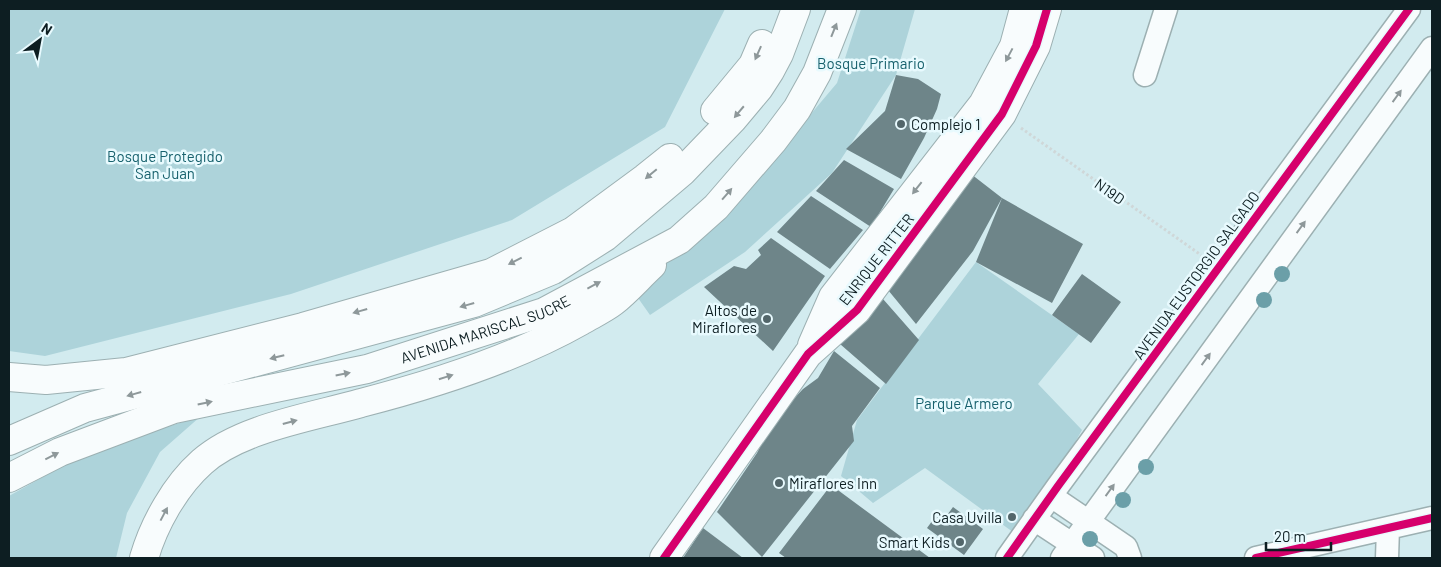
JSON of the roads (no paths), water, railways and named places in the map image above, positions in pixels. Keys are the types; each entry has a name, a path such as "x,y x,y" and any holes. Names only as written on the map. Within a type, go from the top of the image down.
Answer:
{"main road":[{"path":"9,377 46,380 126,372 303,327 491,273 573,231 645,178 694,137 753,65 778,9"},
{"name":"AVENIDA MARISCAL SUCRE","path":"9,441 85,408 474,303 553,270 605,238 682,172 733,119 759,88 770,71 779,54 796,9"},
{"name":"AVENIDA MARISCAL SUCRE","path":"9,478 60,452 174,409 367,369 544,312 679,240 716,207 773,141 797,108 817,73 842,9"},
{"name":"ENRIQUE RITTER","path":"664,558 808,354 833,297 983,104 1014,46 1024,9"},
{"name":"ENRIQUE RITTER","path":"808,354 857,310 1002,114 1036,46 1047,9"},
{"path":"144,558 148,544 176,493 202,462 218,451 249,433 388,396 499,360 560,332 613,302 679,240"}],"street":[{"path":"1145,76 1166,9"},
{"name":"AVENIDA EUSTORGIO SALGADO","path":"1007,558 1218,267 1409,9"},
{"path":"1066,551 1432,48"},
{"path":"1051,496 1126,547 1130,558"},
{"path":"1256,558 1432,518"},
{"path":"1034,519 1066,551 1093,558"},
{"path":"1387,558 1388,528"}],"place":[{"name":"Complejo 1","path":"901,124"},
{"name":"Altos de Miraflores","path":"767,319"},
{"name":"Miraflores Inn","path":"779,483"},
{"name":"Casa Uvilla","path":"1012,517"},
{"name":"Smart Kids","path":"960,542"}],"park label":[{"name":"Bosque Primario","path":"871,63"},
{"name":"Bosque Protegido San Juan","path":"165,164"},
{"name":"Parque Armero","path":"964,403"}]}
